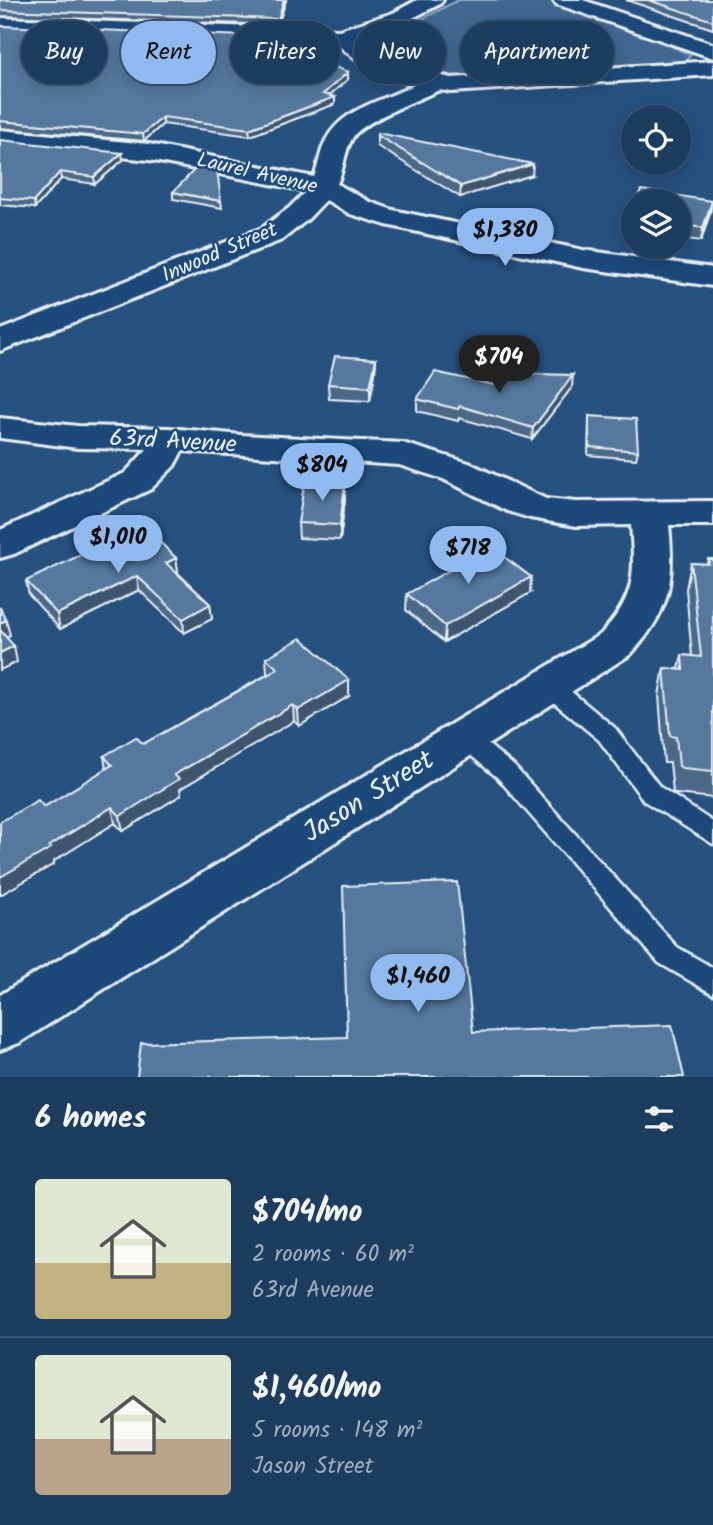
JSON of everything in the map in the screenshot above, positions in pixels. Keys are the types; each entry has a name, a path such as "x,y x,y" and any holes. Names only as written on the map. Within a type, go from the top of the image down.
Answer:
{"street":[{"path":"0,24 341,37 400,17 433,0"},
{"path":"563,0 713,51"},
{"path":"341,37 354,51"},
{"path":"446,84 471,85 713,68"},
{"name":"Inwood Street","path":"0,341 272,234 292,221 309,204 331,167 336,143 345,130 369,112 415,94 430,84"},
{"name":"Laurel Avenue","path":"0,137 149,152 320,186 360,208 386,217 583,259 713,277"},
{"name":"63rd Avenue","path":"0,428 78,437 169,439 242,446 402,454 456,471 520,503 543,510 576,514 713,513"},
{"path":"0,544 138,481 161,458 169,439"},
{"name":"Jason Street","path":"0,1025 616,644 638,619 650,590 652,559 648,512"}],"lane":[{"path":"548,685 607,734 652,794 713,834"},
{"path":"464,737 506,772 668,955 713,982"}],"shaded area":[{"path":"458,0 553,0 613,21 460,21 460,78 446,74 446,21 416,21"},
{"path":"614,21 691,55 682,64 614,69"}],"building":[{"path":"0,0 284,0 278,19 0,10"},
{"path":"648,0 713,0 713,21"},
{"path":"0,26 21,27 21,84 107,84 107,30 121,31 121,84 216,84 216,35 230,35 230,84 334,84 323,94 335,97 249,129 163,117 143,134 0,121"},
{"path":"340,69 348,72 340,79"},
{"path":"378,133 533,164 461,186 377,135"},
{"path":"0,140 122,153 94,177 60,172 34,201 0,198"},
{"path":"198,166 217,169 221,201 173,192"},
{"path":"691,198 712,201 703,228 691,226"},
{"path":"335,356 376,359 370,387 328,384"},
{"path":"435,372 494,385 495,373 573,375 533,428 460,406 458,409 417,399"},
{"path":"589,416 636,419 638,451 589,447"},
{"path":"305,479 345,484 340,525 298,523"},
{"path":"143,525 176,558 166,563 210,604 183,619 137,576 57,614 26,581"},
{"path":"491,547 531,577 445,626 407,594"},
{"path":"708,559 713,559 713,771 679,766 676,737 670,736 664,668 683,670 682,655 701,657 691,563 709,564"},
{"path":"0,607 6,620 0,623"},
{"path":"0,630 14,646 0,653"},
{"path":"301,638 349,680 298,710 293,705 174,775 179,779 120,816 112,807 49,846 51,848 0,877 0,822 38,800 44,807 112,765 104,756 136,737 143,744 278,669 266,658"},
{"path":"457,882 473,1032 672,1025 684,1077 137,1077 141,1043 347,1037 343,886"}]}
